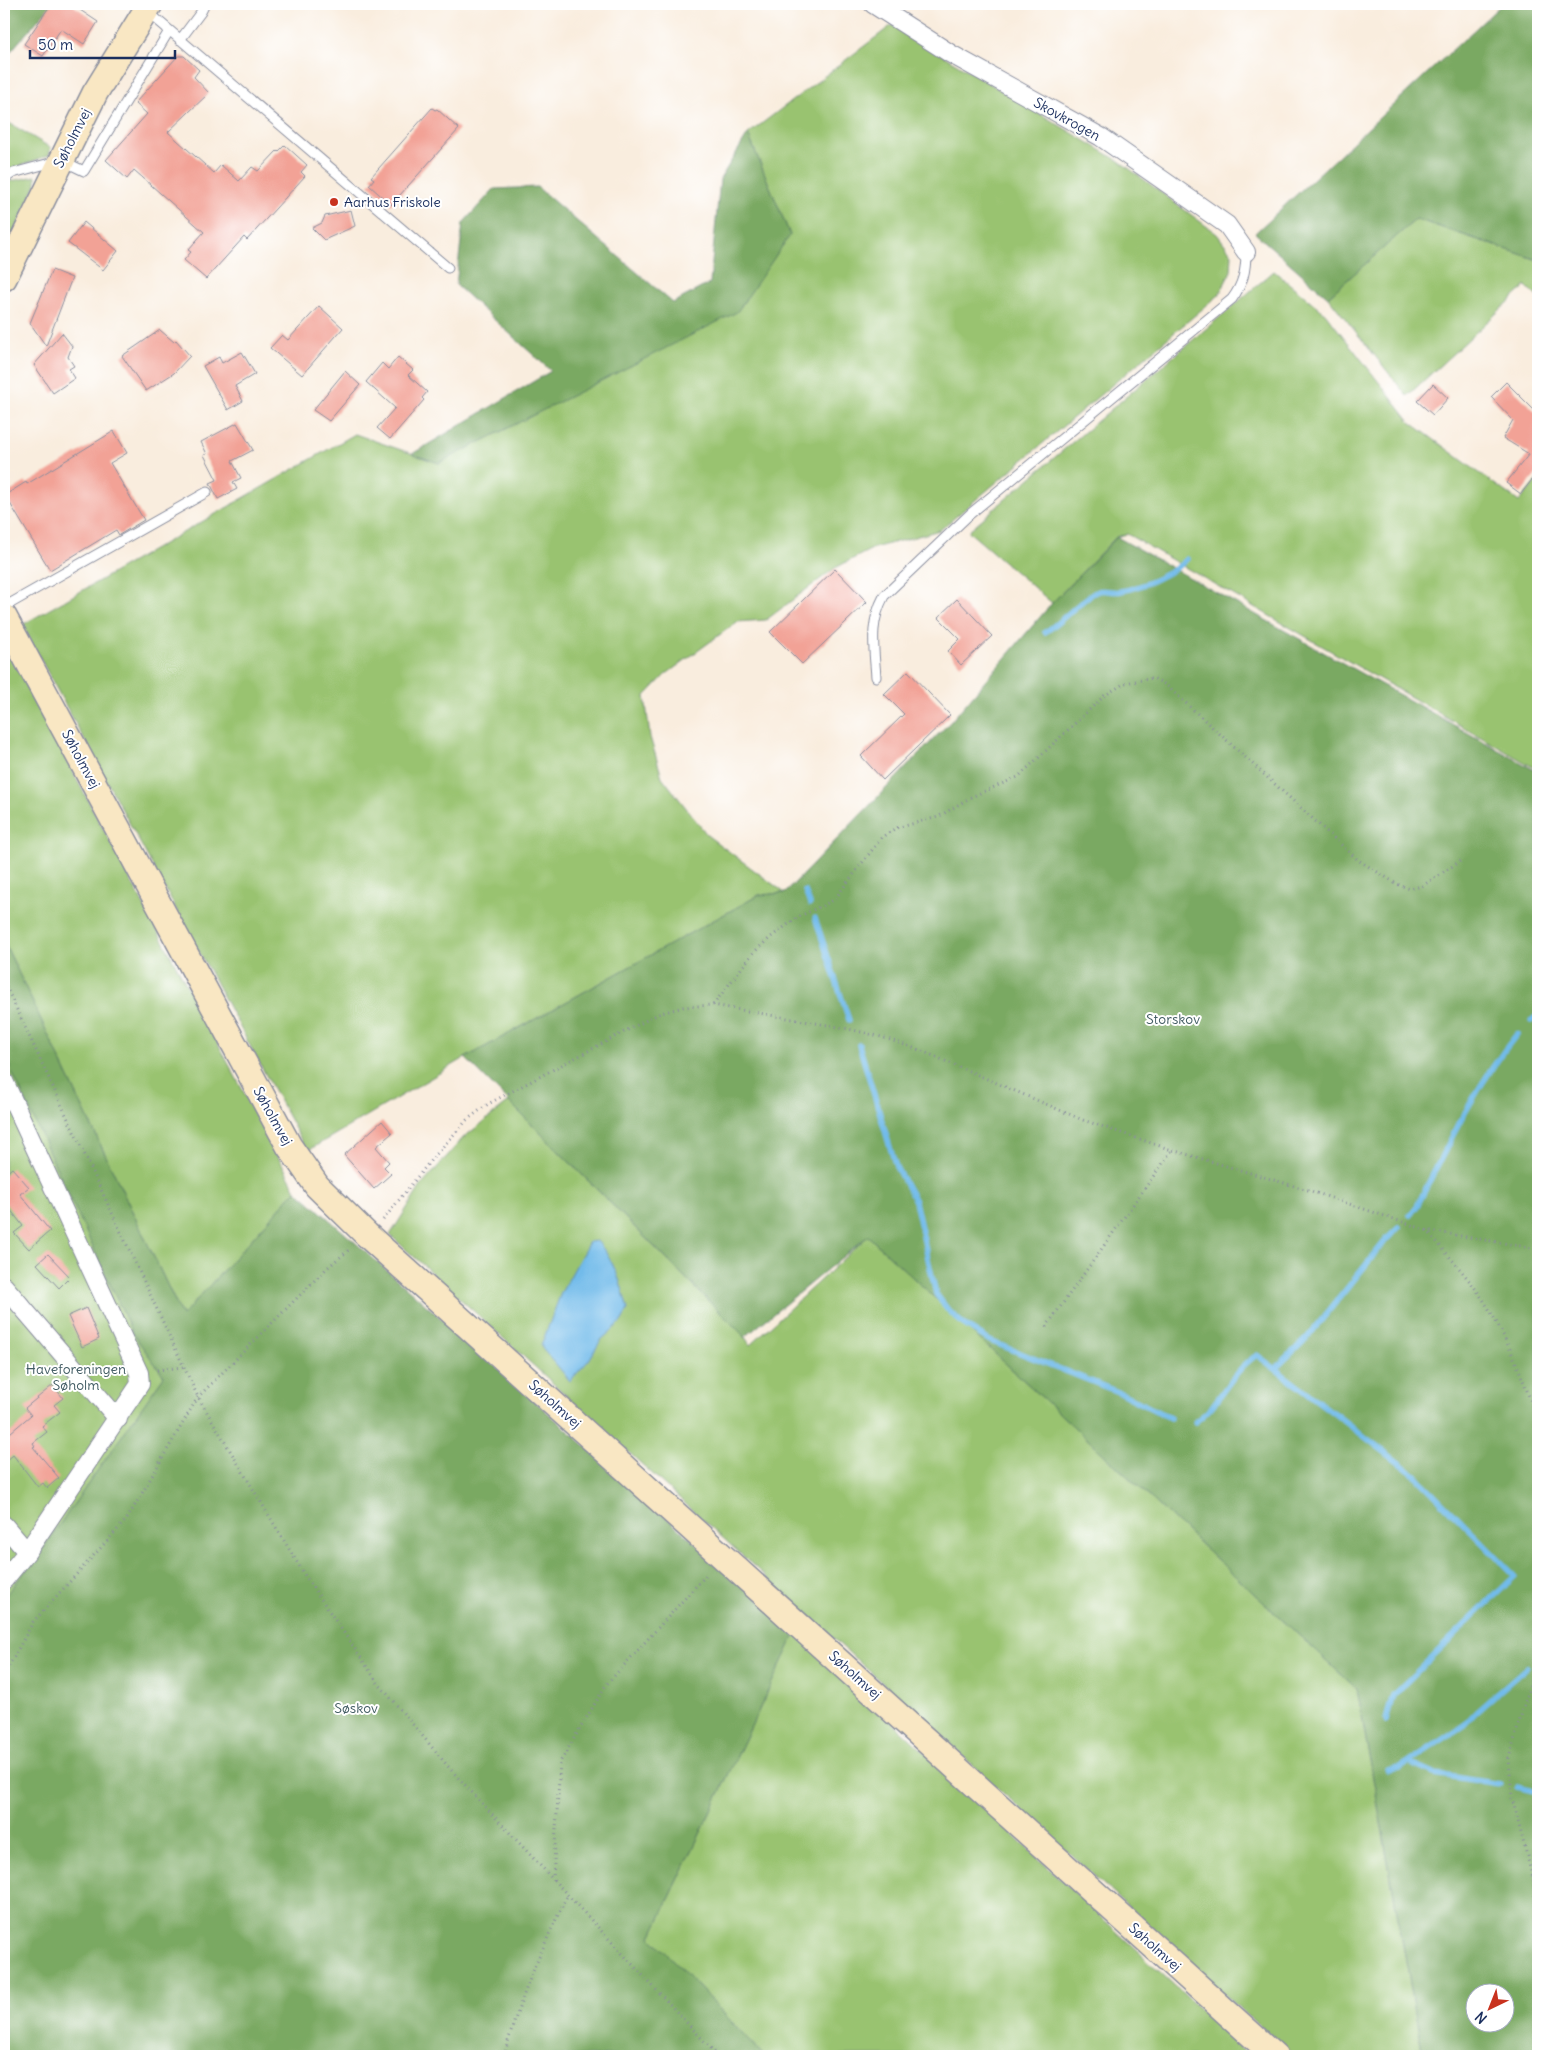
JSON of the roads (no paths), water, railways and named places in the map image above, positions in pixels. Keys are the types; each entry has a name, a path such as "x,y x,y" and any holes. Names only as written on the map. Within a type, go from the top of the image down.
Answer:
{"street":[{"name":"Skovkrogen","path":"873,4 951,54 1101,137 1227,225 1238,238 1246,252"},
{"name":"Søholmvej","path":"4,278 60,160 95,93 148,7"},
{"name":"Søholmvej","path":"4,617 289,1146 316,1186 367,1235 1275,2056"},
{"path":"4,1081 139,1372 140,1384 27,1552 4,1580"},
{"path":"4,1286 118,1419"},
{"path":"4,1524 27,1552"}],"lane":[{"path":"180,40 205,4"},
{"path":"148,7 169,31 448,268"},
{"path":"4,179 13,173 60,160 84,171 169,31"},
{"path":"876,677 873,630 877,609 884,596 970,514 1232,299 1241,287 1246,270 1246,252"},
{"path":"4,607 207,492"}],"water":[{"path":"597,1241 617,1273 628,1310 621,1322 601,1340 589,1360 570,1381 541,1346 561,1293 589,1242"}],"waterway":[{"path":"1045,632 1092,594 1098,591 1118,591 1138,587 1174,569 1187,559"},
{"path":"805,891 810,904"},
{"path":"815,918 849,1020"},
{"path":"1531,1021 1538,1015"},
{"path":"1410,1215 1417,1206 1475,1096 1517,1034"},
{"path":"859,1045 896,1167 915,1201 936,1294 948,1310 963,1324 990,1341 1123,1394 1170,1418"},
{"path":"1276,1368 1307,1338 1386,1240 1399,1227"},
{"path":"1195,1422 1211,1408 1238,1372 1257,1355 1415,1475 1515,1576 1393,1695 1386,1720"},
{"path":"1388,1770 1400,1768 1464,1725 1527,1667"},
{"path":"1409,1763 1434,1774 1500,1784"},
{"path":"1517,1787 1538,1792"}],"place":[{"name":"Aarhus Friskole","path":"334,202"}],"park label":[{"name":"Storskov","path":"1173,1019"},
{"name":"Haveforeningen Søholm","path":"76,1378"},
{"name":"Søskov","path":"356,1708"}]}
